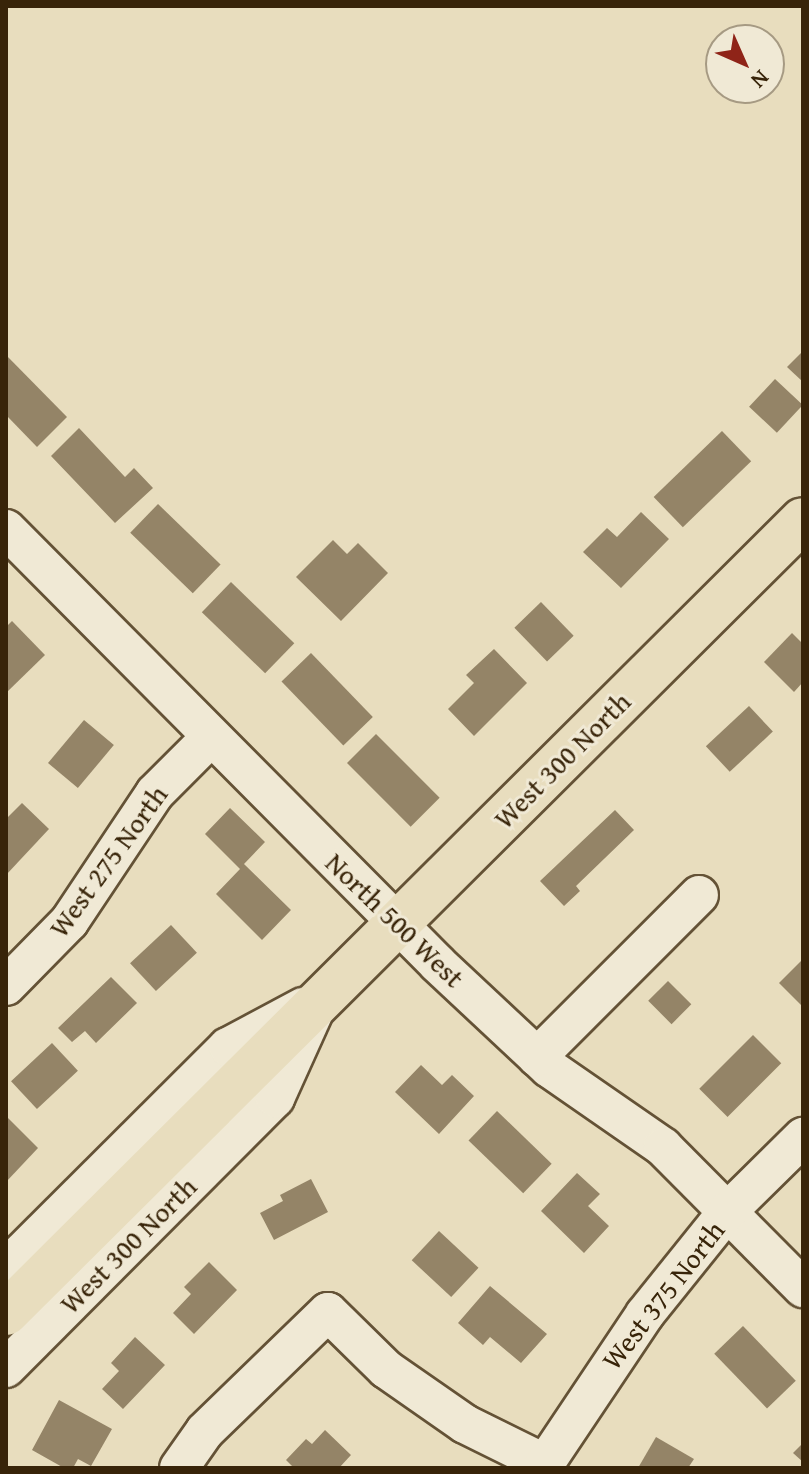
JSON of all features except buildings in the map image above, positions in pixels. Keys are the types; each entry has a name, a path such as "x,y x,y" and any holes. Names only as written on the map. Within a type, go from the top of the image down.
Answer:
{"main road":[{"name":"West 300 North","path":"6,1313 803,520"}],"street":[{"name":"North 500 West","path":"6,529 396,924 537,1057 663,1147 803,1288"},
{"name":"West 275 North","path":"6,986 69,922 155,793 211,737"},
{"path":"537,1057 699,895"},
{"name":"West 300 North","path":"6,1268 228,1047 320,998"},
{"name":"West 300 North","path":"6,1368 275,1098 320,998"},
{"name":"West 375 North","path":"543,1466 645,1314 727,1212 803,1137"},
{"path":"179,1468 205,1431 328,1312 412,1388 465,1424 543,1466"}]}
